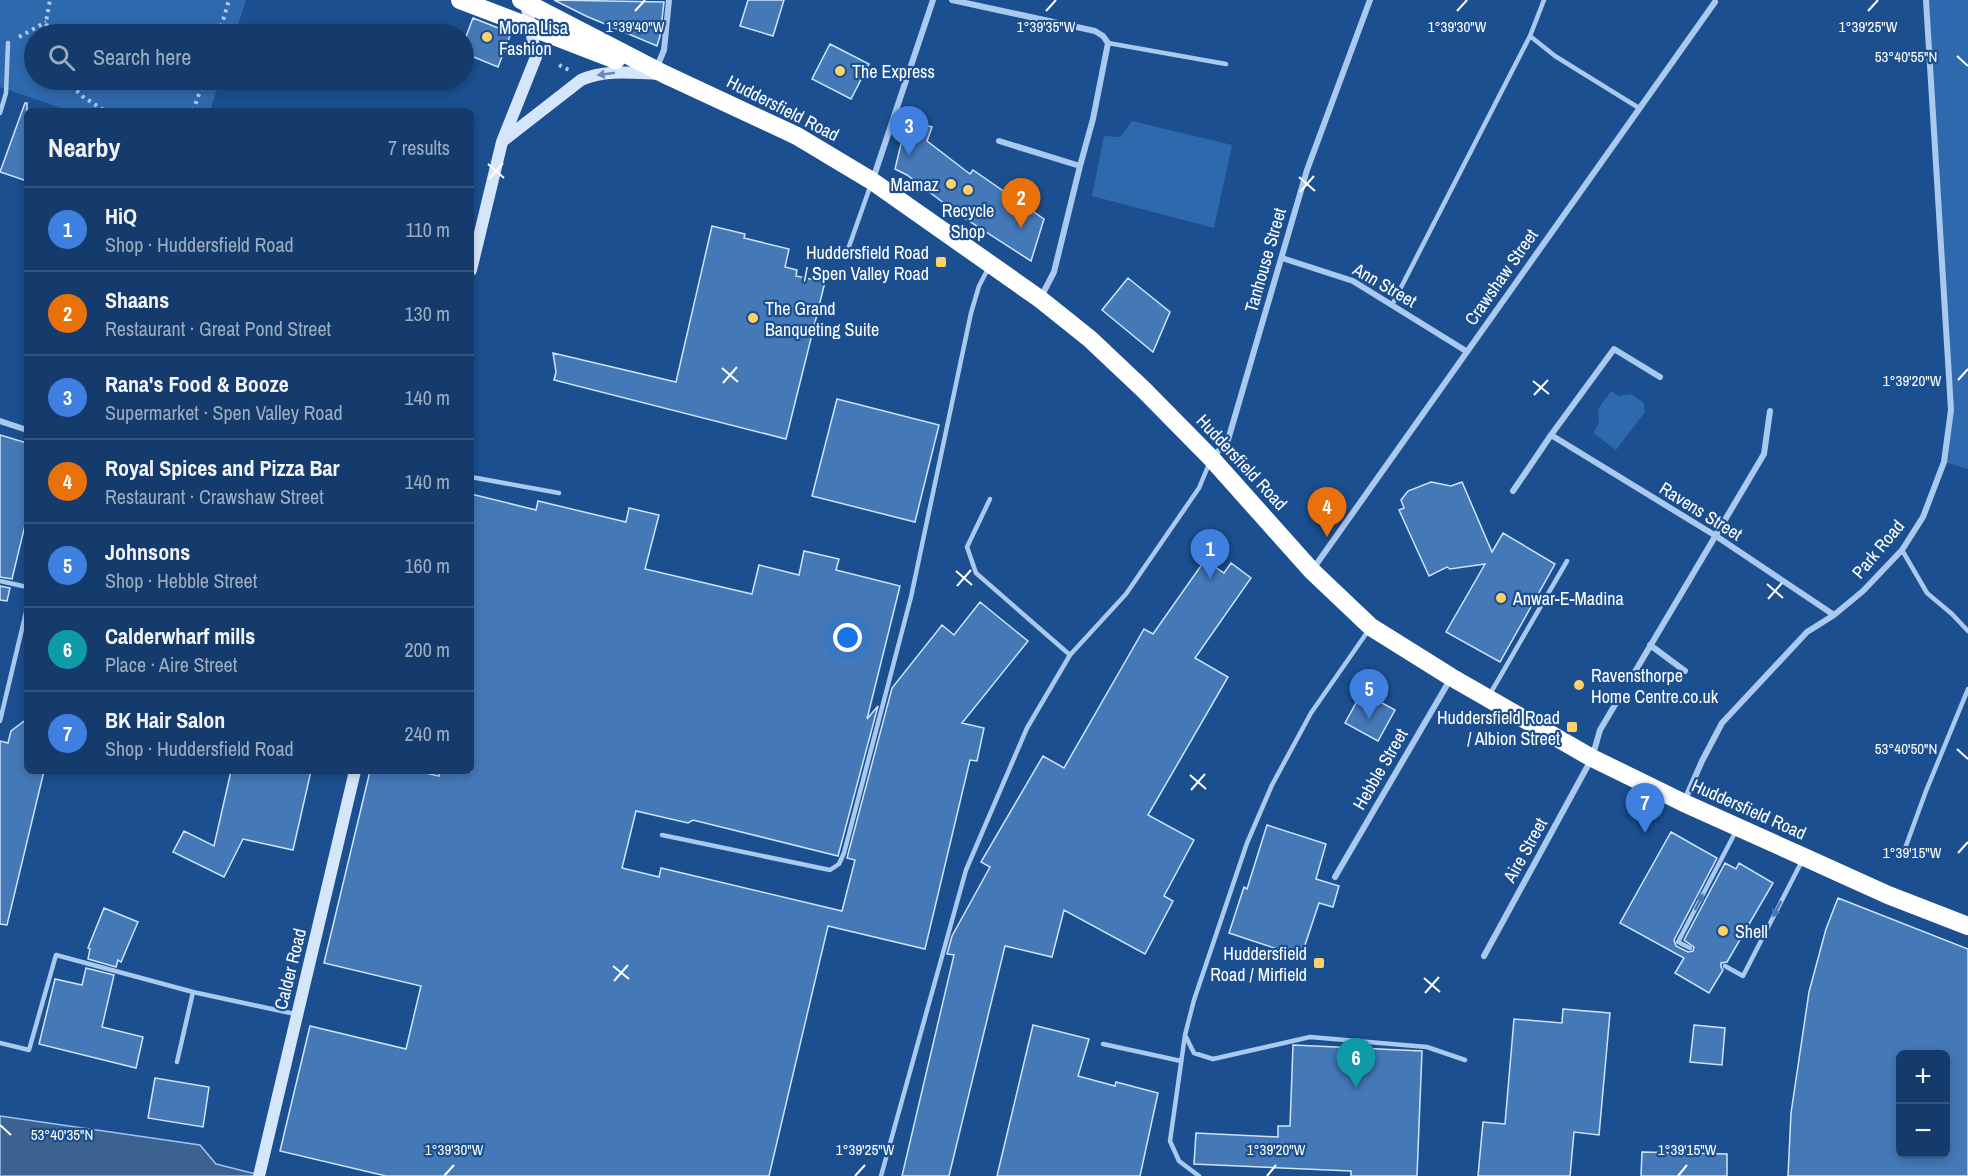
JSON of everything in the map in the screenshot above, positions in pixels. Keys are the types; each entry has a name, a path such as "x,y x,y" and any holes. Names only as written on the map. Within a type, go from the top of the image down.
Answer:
{"highway":[{"name":"Huddersfield Road","path":"460,0 616,60 660,72"},
{"name":"Huddersfield Road","path":"525,1 660,72 797,136 872,181 1040,299 1098,347 1212,459 1312,571 1371,627 1451,677 1592,758 1684,803 1888,895 1968,926"}],"street":[{"path":"502,142 581,80 612,72 660,72 669,0"},
{"path":"872,181 933,0"},
{"path":"952,0 1095,31 1108,43 1093,119 1054,272 1040,299"},
{"name":"Tanhouse Street","path":"1212,459 1228,440 1307,170 1370,0"},
{"name":"Park Road","path":"1684,803 1722,723 1807,632 1834,615 1863,591 1902,550 1923,517 1944,462 1951,410 1926,0"},
{"path":"474,258 502,142 536,57 525,1"},
{"name":"Crawshaw Street","path":"1312,571 1715,2"},
{"path":"999,141 1080,166"},
{"name":"Ann Street","path":"1282,258 1353,280 1467,351"},
{"path":"1513,491 1614,348 1660,377"},
{"path":"1633,675 1764,454 1770,411"},
{"path":"0,421 24,429"},
{"name":"Ravens Street","path":"1551,435 1716,536 1834,615"},
{"path":"1650,645 1685,671"},
{"name":"Hebble Street","path":"1335,877 1451,677"},
{"name":"Aire Street","path":"1484,956 1592,758 1600,730 1619,698"},
{"name":"Calder Road","path":"259,1176 354,774"}],"lane":[{"path":"1392,305 1530,36 1544,0"},
{"path":"1530,36 1556,56 1639,108"},
{"path":"0,113 6,93 8,43"},
{"path":"1108,43 1226,64"},
{"path":"846,255 872,181"},
{"path":"662,835 830,870 839,864 844,853 911,597 971,313 979,286 990,264"},
{"path":"881,1176 966,870 1027,728 1070,655 1126,594 1199,489 1212,459"},
{"path":"474,478 559,493"},
{"path":"990,499 967,547 976,573 1070,655"},
{"path":"1902,550 1928,592 1968,631"},
{"path":"1488,697 1567,561"},
{"path":"0,581 24,586"},
{"path":"0,721 24,621"},
{"path":"1199,1176 1179,1161 1170,1141 1185,1035 1194,1000 1247,843 1272,786 1311,713 1371,627"},
{"path":"1903,854 1968,689"},
{"path":"1690,948 1678,942 1737,827"},
{"path":"1725,966 1743,976 1804,857"},
{"path":"0,1043 29,1050 56,955 193,992 298,1014"},
{"path":"177,1062 193,992"},
{"path":"1185,1035 1194,1053 1213,1059 1310,1037 1427,1047 1465,1060"},
{"path":"1103,1044 1181,1062"}],"path":[{"path":"42,24 46,22 50,0"},
{"path":"222,24 229,0"},
{"path":"8,43 24,34"},
{"path":"76,90 100,108"},
{"path":"194,108 200,90"}],"shaded area":[{"path":"0,0 246,0 238,24 24,24 24,90 217,90 211,108 61,108 0,87"},
{"path":"1926,0 1968,0 1968,469 1944,462 1951,410"},
{"path":"1132,121 1232,145 1214,228 1092,196 1104,136 1120,137"},
{"path":"1611,391 1619,396 1631,394 1643,402 1645,412 1616,450 1593,433 1599,423 1598,409"},
{"path":"0,1116 200,1145 216,1164 264,1176 0,1176"}],"building":[{"path":"554,0 664,2 657,46 586,16"},
{"path":"748,0 784,0 773,36 740,26"},
{"name":"Mona Lisa Fashion","path":"473,18 511,33 498,67 474,57 474,24 471,24"},
{"name":"The Express","path":"830,44 869,64 851,99 812,79"},
{"path":"25,103 27,103 27,108 24,108 24,180 0,172"},
{"path":"907,119 932,127 927,141 970,174 973,170 1044,219 1031,261 958,214 907,175 895,169"},
{"name":"The Grand Banqueting Suite","path":"712,226 745,234 744,238 789,249 785,267 797,270 796,276 825,282 786,439 554,380 556,372 553,353 676,382"},
{"path":"1128,278 1170,312 1153,352 1102,310"},
{"path":"837,399 939,425 915,522 812,496"},
{"path":"0,435 24,442 24,529 12,579 0,577"},
{"path":"1431,482 1451,486 1462,482 1492,552 1503,533 1555,564 1500,662 1446,632 1485,564 1450,569 1447,567 1429,576 1399,510 1404,508 1401,500 1408,491"},
{"path":"474,495 536,510 538,501 626,522 629,508 659,515 645,569 752,594 759,565 799,575 804,551 839,559 836,570 900,586 867,719 878,706 838,856 693,820 688,823 636,811 622,868 659,877 661,868 842,911 855,860 847,858 892,688 942,625 954,635 980,602 1028,641 962,723 984,728 977,761 970,760 925,949 828,926 769,1176 386,1176 280,1151 310,1026 406,1049 421,986 324,963 369,774 439,776 439,774 474,774"},
{"path":"1205,560 1224,573 1231,563 1251,578 1195,658 1228,677 1148,815 1194,840 1164,896 1173,901 1145,954 1064,910 1052,957 1005,946 949,1176 902,1176 954,955 947,954 952,936 990,867 981,862 1043,756 1064,768 1144,629 1153,634"},
{"path":"0,586 10,588 7,601 0,600"},
{"path":"1362,692 1395,710 1378,741 1345,723"},
{"path":"24,721 24,774 43,774 7,925 0,924 0,741 8,743 11,731"},
{"path":"230,774 310,774 293,850 243,839 224,877 173,852 184,831 214,846"},
{"path":"1267,825 1326,844 1316,879 1339,886 1333,907 1319,903 1301,957 1229,933 1244,887 1247,889"},
{"path":"1671,832 1717,858 1674,940 1676,946 1688,952 1693,951 1694,947 1684,940 1725,863 1736,869 1739,863 1773,883 1727,962 1721,963 1723,970 1709,993 1675,973 1684,958 1620,923"},
{"path":"1838,898 1968,949 1968,1176 1788,1176 1791,1113 1809,992 1826,929"},
{"path":"104,908 138,922 121,962 118,960 116,967 88,959 90,949 88,948"},
{"path":"86,968 114,975 102,1027 143,1037 136,1068 39,1044 55,979 82,985"},
{"path":"1563,1009 1610,1013 1599,1135 1574,1132 1570,1176 1478,1176 1483,1122 1505,1124 1514,1019 1562,1023"},
{"path":"1033,1025 1089,1039 1078,1076 1115,1086 1116,1082 1158,1093 1140,1176 997,1176"},
{"path":"1694,1025 1725,1028 1722,1065 1690,1062"},
{"path":"1293,1045 1422,1051 1417,1176 1351,1176 1351,1171 1194,1164 1196,1133 1278,1137 1278,1126 1290,1126"},
{"path":"155,1078 209,1087 203,1127 148,1118"},
{"path":"1642,1152 1727,1154 1727,1176 1641,1176"}],"place":[{"name":"Mona Lisa Fashion","path":"487,37"},
{"name":"The Express","path":"840,71"},
{"name":"Rana's Food & Booze","path":"909,156"},
{"name":"Mamaz","path":"951,184"},
{"name":"Recycle Shop","path":"968,190"},
{"name":"Shaans","path":"1021,228"},
{"name":"Huddersfield Road / Spen Valley Road","path":"941,262"},
{"name":"The Grand Banqueting Suite","path":"753,318"},
{"name":"Royal Spices and Pizza Bar","path":"1327,537"},
{"name":"HiQ","path":"1210,579"},
{"name":"Anwar-E-Madina","path":"1501,598"},
{"name":"Ravensthorpe Home Centre.co.uk","path":"1579,685"},
{"name":"Johnsons","path":"1369,719"},
{"name":"Huddersfield Road / Albion Street","path":"1572,727"},
{"name":"BK Hair Salon","path":"1645,833"},
{"name":"Shell","path":"1723,931"},
{"name":"Huddersfield Road / Mirfield","path":"1319,963"},
{"name":"Calderwharf mills","path":"1356,1088"}]}
